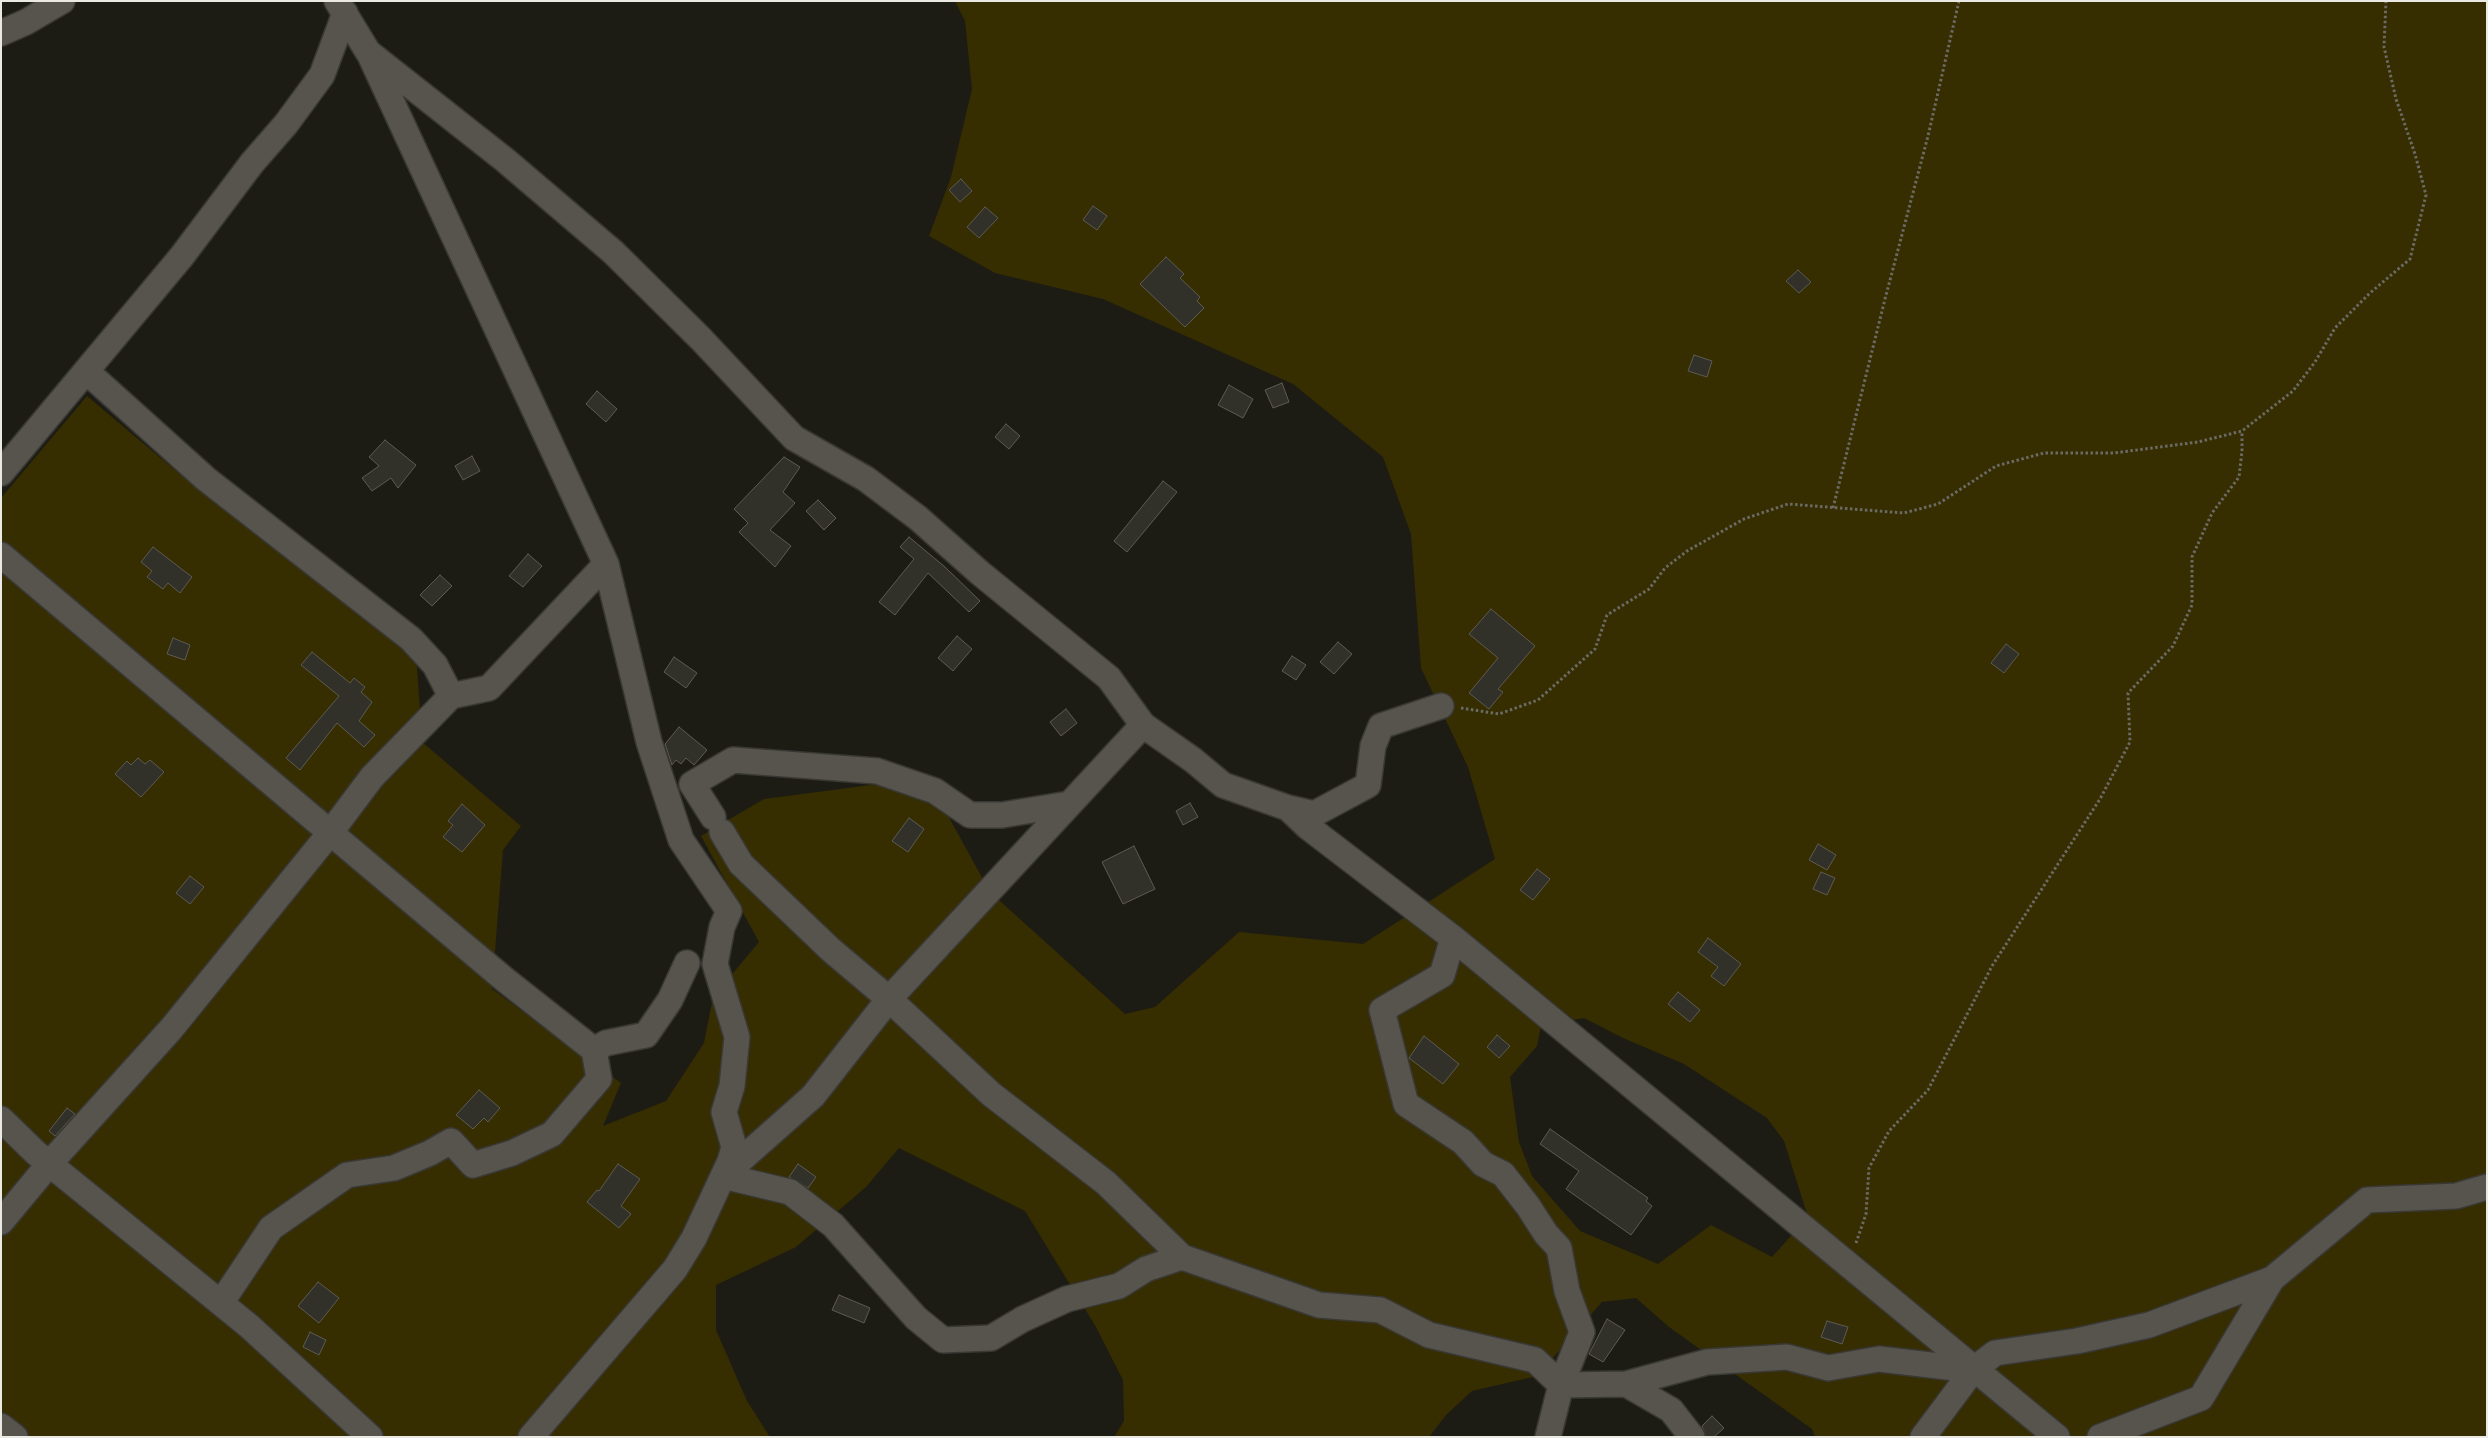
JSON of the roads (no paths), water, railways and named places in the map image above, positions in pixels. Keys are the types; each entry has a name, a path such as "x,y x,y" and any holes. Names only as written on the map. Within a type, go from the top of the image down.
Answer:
{"street":[{"path":"1,33 26,22 62,1"},
{"path":"341,7 368,52 606,564 649,742 681,840 729,911 722,927 715,964 737,1037 732,1086 724,1112 734,1147 723,1176 694,1238 675,1269 531,1437"},
{"path":"1,473 182,256 252,163 292,117 322,75 341,7"},
{"path":"368,52 505,160 613,252 700,339 794,438 866,479 918,518 980,573 1109,678 1142,725 1193,760 1223,785 1288,808 1314,814 1368,785 1373,746 1381,726 1441,706"},
{"path":"86,371 206,479 411,639 435,665 451,696"},
{"path":"1,555 504,979 594,1050 599,1078 552,1134 512,1153 473,1165 451,1140 430,1153 394,1168 347,1175 271,1228 221,1303"},
{"path":"1,1222 50,1163 171,1029 330,833 372,777 451,696 489,688 606,564"},
{"path":"723,1176 813,1096 889,999 990,892 1142,725"},
{"path":"1069,804 1002,815 970,815 935,791 876,772 733,760 692,784 741,864 831,950 889,999 991,1094 1106,1182 1182,1257 1319,1305 1380,1310 1429,1335 1536,1360 1562,1385 1626,1384 1707,1362 1787,1357 1828,1368 1879,1359 1973,1370"},
{"path":"1288,808 1308,827 1453,938 1973,1370 2057,1437"},
{"path":"1453,938 1442,975 1382,1010 1406,1104 1463,1142 1482,1164 1503,1174 1528,1206 1546,1234 1559,1248 1567,1291 1582,1332 1562,1385 1548,1437"},
{"path":"594,1050 606,1044 646,1035 670,1000 687,963"},
{"path":"1,1119 50,1163 249,1326 370,1437"},
{"path":"723,1176 790,1192 833,1225 916,1318 943,1340 991,1338 1023,1319 1067,1299 1119,1286 1146,1269 1182,1257"},
{"path":"1923,1437 1973,1370 1994,1353 2077,1341 2149,1325 2272,1279 2367,1200 2456,1196 2487,1187"},
{"path":"2100,1437 2201,1398 2272,1279"},
{"path":"1626,1384 1671,1410 1692,1437"},
{"path":"1,1426 15,1437"}]}
